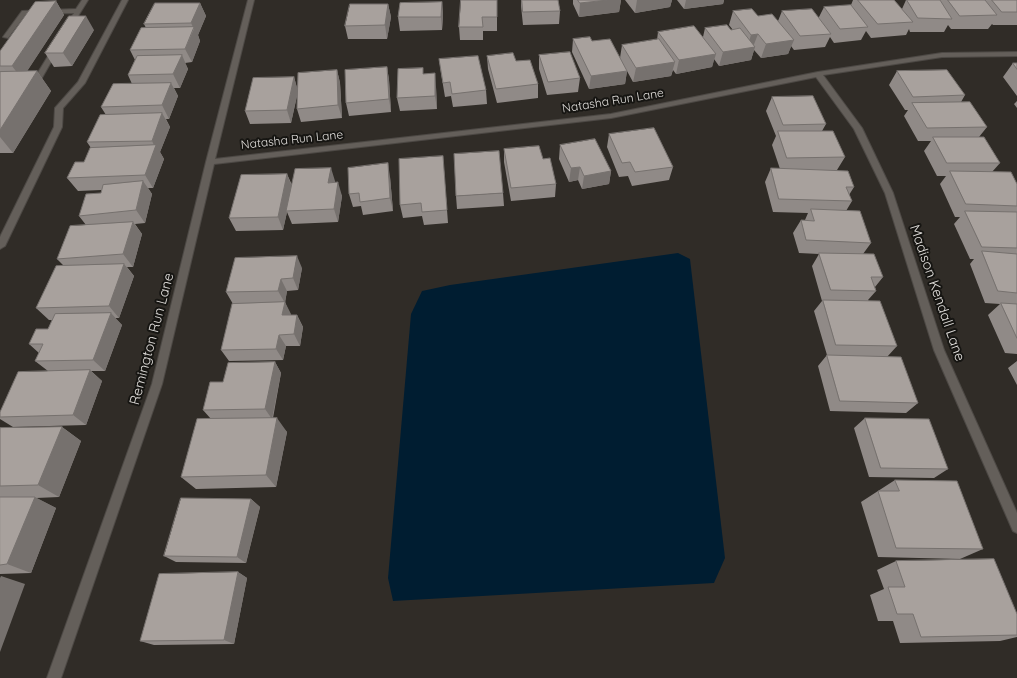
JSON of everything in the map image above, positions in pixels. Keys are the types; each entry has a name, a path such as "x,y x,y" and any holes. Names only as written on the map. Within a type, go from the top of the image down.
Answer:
{"street":[{"path":"22,81 36,81 85,0"},
{"path":"0,246 4,229 58,127 59,108 81,83 125,0"},
{"name":"Remington Run Lane","path":"54,678 157,384 210,162 252,0"},
{"path":"0,45 3,37 24,12 78,11"},
{"name":"Natasha Run Lane","path":"210,162 611,116 818,74 942,55 1017,54"},
{"name":"Madison Kendall Lane","path":"818,74 858,128 889,193 939,350 1017,527"}],"water":[{"path":"678,253 690,259 725,558 714,583 393,601 388,578 411,314 422,291 450,285"}],"building":[{"path":"461,0 497,0 497,17 482,17 483,27 459,27"},
{"path":"522,0 558,0 560,11 523,12"},
{"path":"578,0 608,0 580,3"},
{"path":"858,0 894,0 913,22 878,24"},
{"path":"907,0 940,0 952,19 918,18"},
{"path":"948,0 985,0 997,15 960,16"},
{"path":"992,0 1017,0 1017,12 1002,12"},
{"path":"56,1 12,66 0,66 0,51 35,2"},
{"path":"442,2 441,17 398,17 400,3"},
{"path":"155,3 200,3 191,23 144,24"},
{"path":"350,4 388,4 385,25 345,26"},
{"path":"851,5 868,27 840,29 824,7"},
{"path":"752,9 758,16 772,14 794,40 766,44 758,34 751,35 733,11"},
{"path":"812,9 831,34 800,36 782,11"},
{"path":"69,16 86,16 63,53 45,53"},
{"path":"727,25 731,30 740,28 755,47 723,52 705,28"},
{"path":"694,26 716,54 679,60 658,32"},
{"path":"194,27 185,49 130,50 141,28"},
{"path":"590,37 592,41 610,39 627,71 591,76 573,39"},
{"path":"659,39 675,62 636,68 622,45"},
{"path":"570,52 580,78 548,82 539,55"},
{"path":"513,53 516,61 530,60 538,84 496,89 487,56"},
{"path":"182,55 173,74 128,75 137,56"},
{"path":"478,56 486,90 452,94 450,82 443,83 439,59"},
{"path":"1013,63 1017,63 1017,69"},
{"path":"387,67 389,99 346,103 345,70"},
{"path":"423,68 423,74 435,73 435,96 397,98 398,69"},
{"path":"337,70 338,105 297,109 298,73"},
{"path":"947,70 965,95 913,97 897,71"},
{"path":"37,71 0,130 0,72"},
{"path":"294,77 287,110 245,111 253,78"},
{"path":"171,83 162,105 101,107 113,84"},
{"path":"813,96 826,124 783,125 772,97"},
{"path":"970,102 987,127 927,128 912,103"},
{"path":"162,113 152,141 87,142 100,115"},
{"path":"654,128 673,167 635,172 630,162 622,163 609,134"},
{"path":"778,131 833,131 845,157 787,158"},
{"path":"933,137 984,137 1000,163 947,163"},
{"path":"595,139 611,171 584,176 580,167 571,168 560,145"},
{"path":"156,145 145,175 67,178 75,162 84,162 90,148"},
{"path":"539,146 543,159 550,158 556,184 511,188 504,149"},
{"path":"499,151 503,193 456,196 454,154"},
{"path":"443,156 447,210 422,212 421,203 400,205 399,159"},
{"path":"388,163 390,198 360,202 359,193 349,194 348,168"},
{"path":"331,168 328,183 338,182 334,209 286,211 295,169"},
{"path":"771,168 848,171 854,187 846,187 852,201 779,199"},
{"path":"950,171 1011,172 1017,184 1017,206 966,204"},
{"path":"287,174 278,217 229,218 241,175"},
{"path":"143,181 136,210 79,216 86,194 101,193 103,185"},
{"path":"811,209 860,211 871,243 806,240 801,220 814,221"},
{"path":"965,211 1017,212 1017,248 982,247"},
{"path":"133,222 123,254 57,259 70,226"},
{"path":"982,251 1017,254 1017,293 998,291"},
{"path":"819,253 874,254 883,277 871,277 876,291 831,290"},
{"path":"297,256 293,278 281,279 278,291 226,292 235,258"},
{"path":"124,264 109,306 36,308 56,266"},
{"path":"823,300 880,301 897,346 836,345"},
{"path":"285,302 282,315 297,315 294,334 279,335 276,349 221,350 232,304"},
{"path":"1001,303 1017,304 1017,338"},
{"path":"111,313 93,360 35,361 43,344 29,344 36,329 48,329 55,314"},
{"path":"827,355 901,357 918,403 840,401"},
{"path":"275,362 265,409 203,410 210,382 223,382 228,363"},
{"path":"90,370 73,415 0,417 0,412 18,372"},
{"path":"277,418 266,475 181,477 197,419"},
{"path":"865,418 929,419 948,469 881,468"},
{"path":"62,427 38,485 0,486 0,428"},
{"path":"895,480 957,481 983,549 896,548 878,491 899,491"},
{"path":"0,497 35,497 7,564 0,565"},
{"path":"181,498 251,499 237,557 164,556"},
{"path":"994,559 1017,614 1017,635 921,637 913,614 897,614 888,587 905,587 896,561"},
{"path":"238,572 224,640 140,641 159,574"}]}
